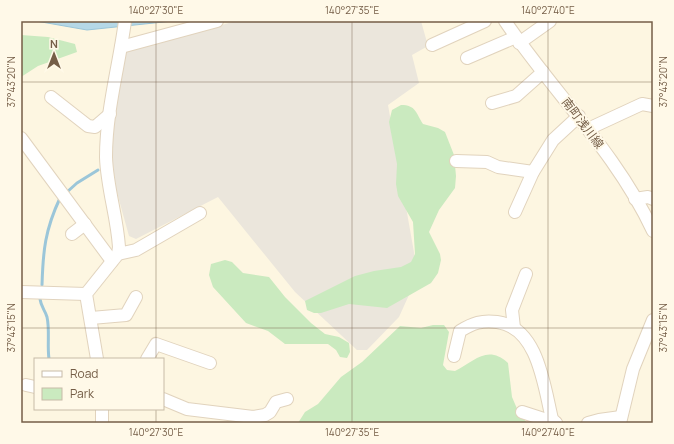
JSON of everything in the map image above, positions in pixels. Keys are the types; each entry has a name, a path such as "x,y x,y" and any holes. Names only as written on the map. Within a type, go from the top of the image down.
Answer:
{"street":[{"path":"121,47 217,21"},
{"path":"432,45 484,21"},
{"name":"南町浅川線","path":"505,21 518,40 579,116 624,179 652,227"},
{"path":"467,58 518,40 550,21"},
{"path":"97,358 86,294 115,257 119,242 111,204 106,157 110,114 124,26"},
{"path":"492,103 516,96 544,72"},
{"path":"51,97 88,126 95,127 110,114"},
{"path":"588,129 642,104 653,106"},
{"path":"515,212 533,172 553,140 579,116"},
{"path":"22,142 85,224 115,257"},
{"path":"456,161 487,162 498,167 533,172"},
{"path":"635,199 648,197 653,200"},
{"path":"115,257 136,250 200,213"},
{"path":"72,234 85,224"},
{"path":"514,328 512,310 526,274"},
{"path":"21,292 86,294"},
{"path":"91,318 126,315 136,297"},
{"path":"588,423 599,420 620,420 633,370 653,320"},
{"path":"454,356 460,331 472,323 492,321 504,323 514,328 532,346 552,419 556,423"},
{"path":"148,358 156,344 210,363"},
{"path":"164,399 186,409 253,417 265,415 270,412 276,402 286,399"},
{"path":"102,410 102,423"},
{"path":"522,412 556,423"}],"shaded area":[{"path":"236,21 421,21 428,46 412,55 419,83 388,105 418,275 399,317 367,350 357,350 295,292 218,197 136,239 129,236 116,189 111,150 115,109 126,52"}],"green space":[{"path":"21,35 48,37 75,44 77,52 38,66 21,77"},
{"path":"401,105 410,106 413,108 423,124 438,128 445,132 454,155 456,176 455,188 439,210 429,232 440,254 441,260 438,273 431,283 387,308 349,304 321,313 314,313 307,310 305,301 355,276 374,271 401,267 411,262 415,254 413,222 398,196 396,184 397,164 389,122 392,110"},
{"path":"225,260 232,262 243,273 269,277 285,297 311,323 325,334 339,337 349,343 350,352 347,358 340,357 336,350 328,344 285,344 268,331 246,323 213,287 209,275 211,264"},
{"path":"433,325 444,325 449,332 443,365 447,370 455,371 481,356 487,355 494,355 508,363 512,397 518,411 527,423 298,423 305,412 318,404 341,377 362,362 400,326 421,328"}],"water":[{"path":"36,21 173,21 87,30"}],"waterway":[{"path":"67,192 77,183 98,170"},
{"path":"42,285 43,262 48,231 60,198"},
{"path":"40,299 48,322 49,358"}]}
